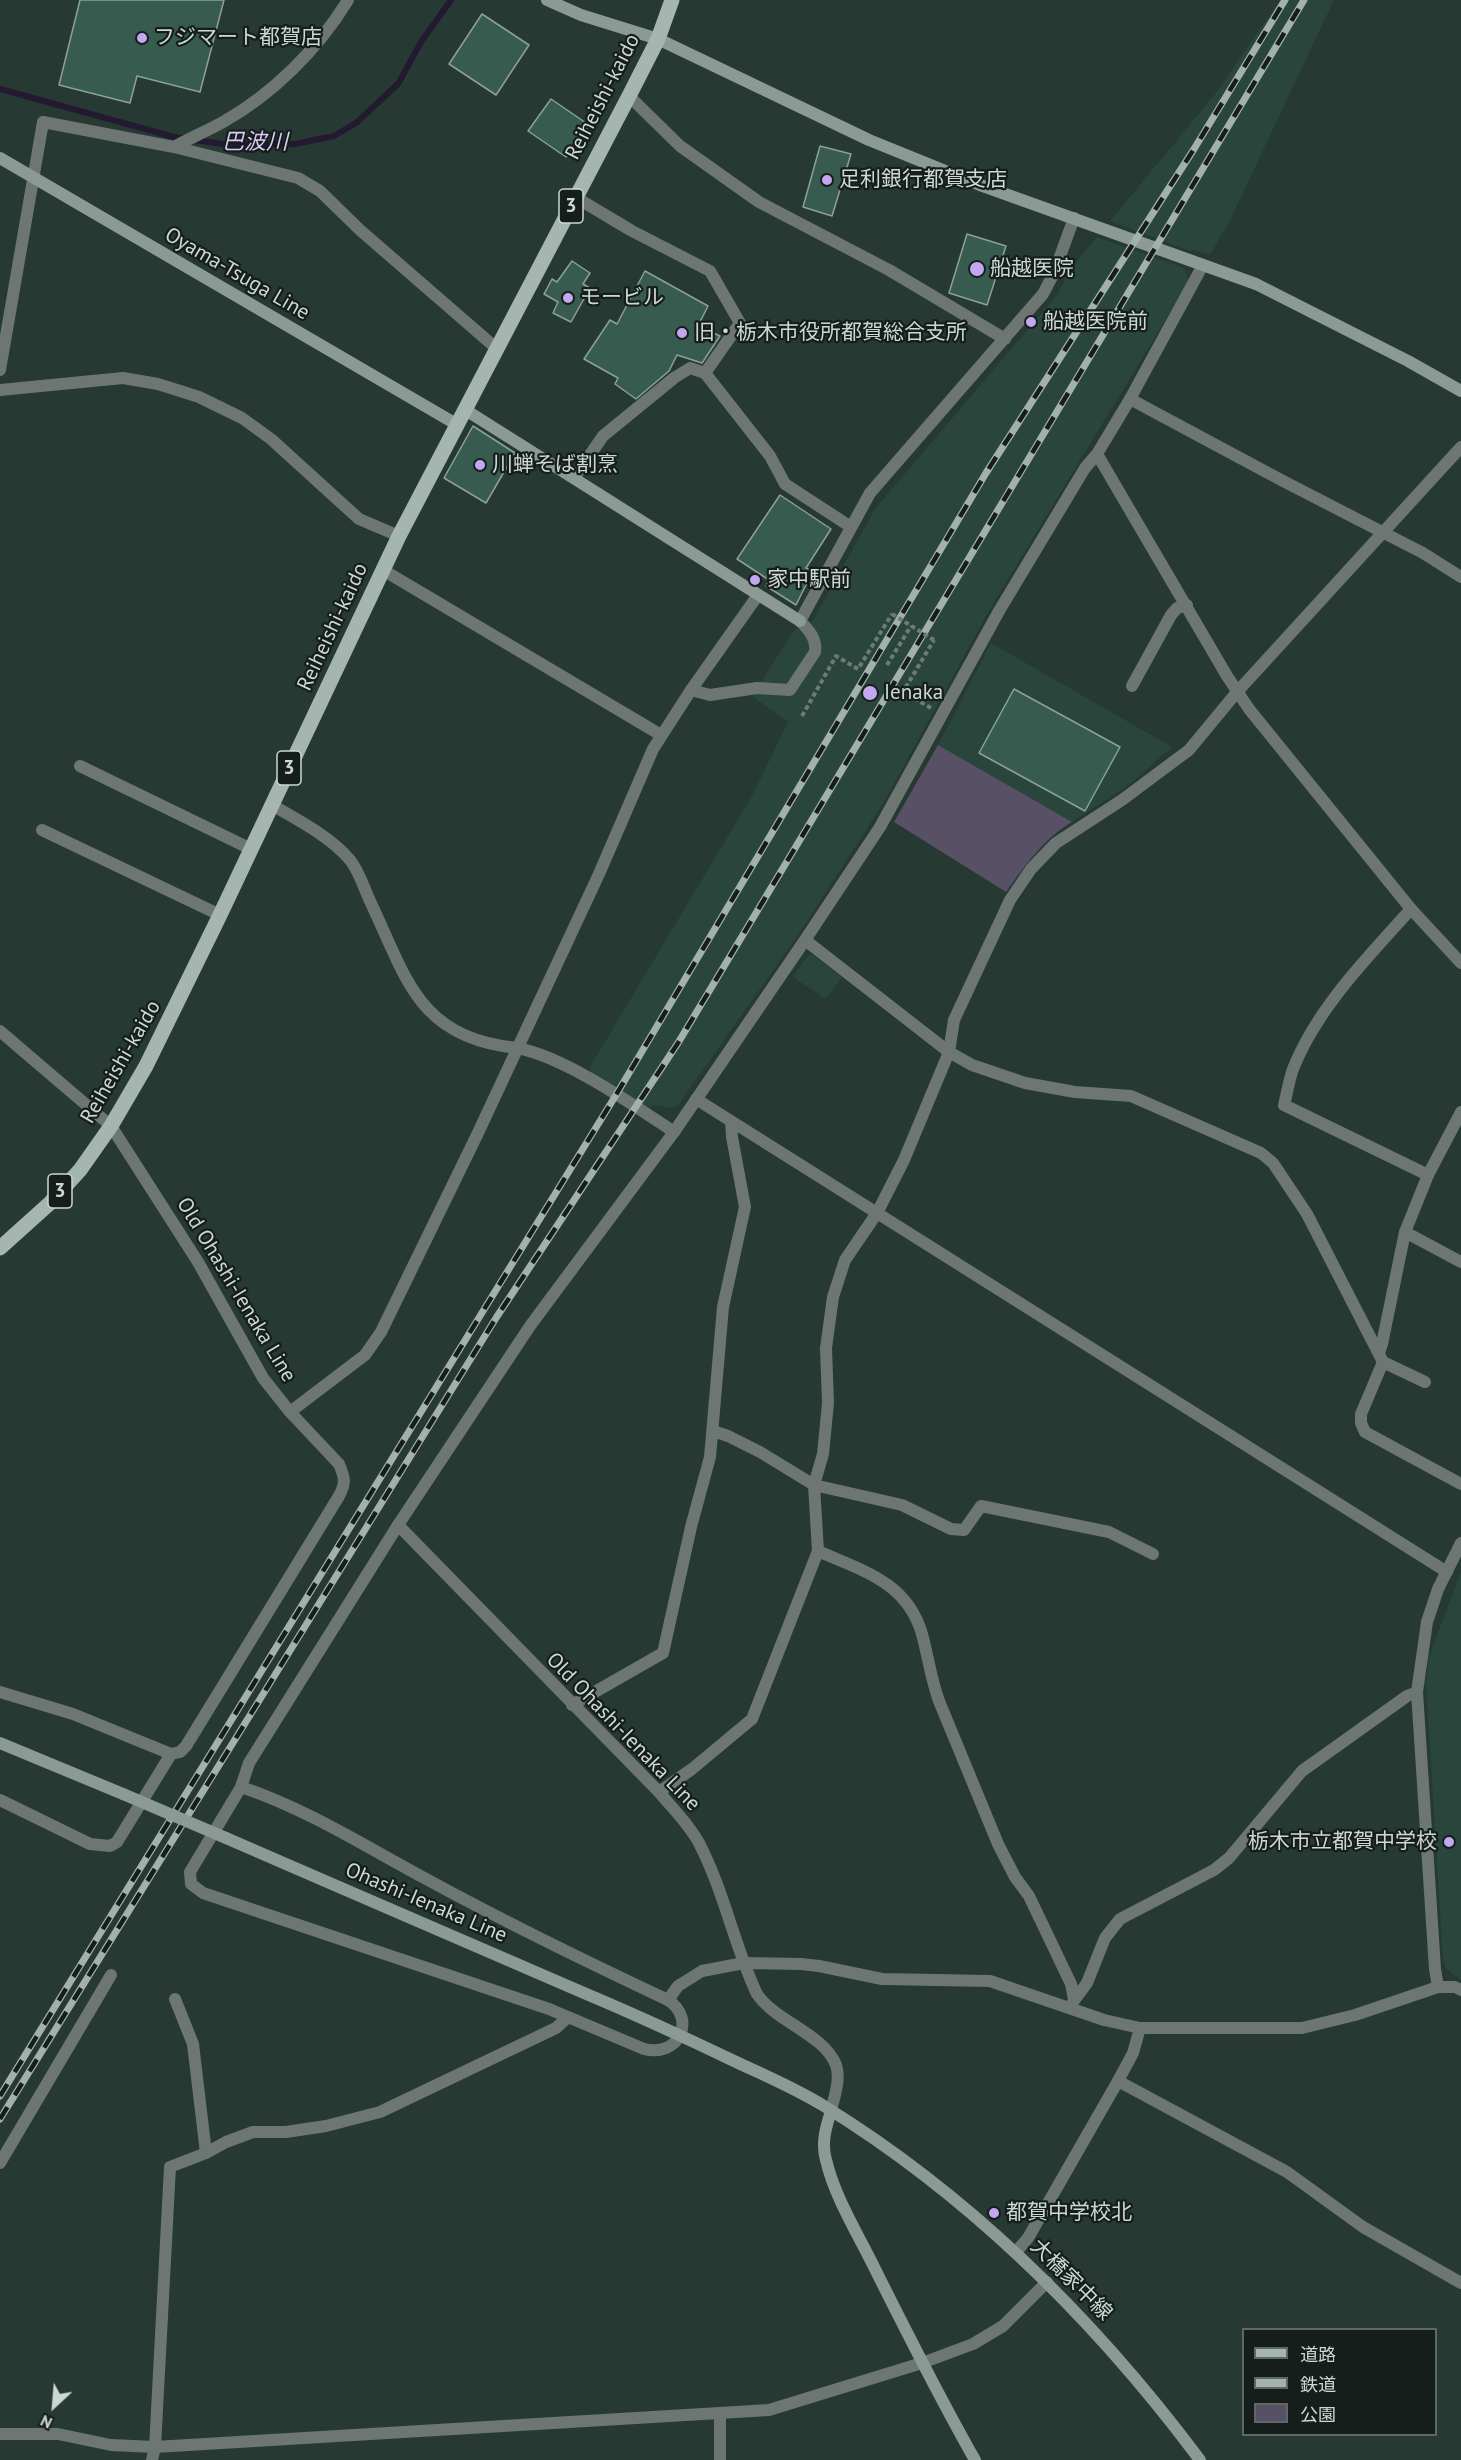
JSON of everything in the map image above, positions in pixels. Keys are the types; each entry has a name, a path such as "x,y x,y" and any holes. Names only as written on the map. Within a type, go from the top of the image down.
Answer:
{"main road":[{"path":"547,0 580,15 658,39 869,140 980,185 1256,284 1461,391"},
{"name":"Reiheishi-kaido","path":"0,1248 50,1203 80,1170 111,1126 168,1025 399,536 629,96 658,39 672,0"},
{"name":"Oyama-Tsuga Line","path":"0,158 456,424"},
{"path":"464,409 800,621"},
{"name":"Ohashi-Ienaka Line","path":"0,1743 226,1838 680,2035 792,2088 831,2111"},
{"path":"831,2111 824,2146 831,2176 850,2220 922,2363 975,2460"},
{"name":"大橋家中線","path":"831,2111 920,2173 1016,2252 1113,2350 1200,2460"}],"street":[{"path":"174,147 225,121 284,79 337,18 348,0"},
{"path":"629,96 680,146 759,202 889,270 1005,339"},
{"path":"0,370 42,122 174,147 298,178 320,191 360,230 496,348"},
{"path":"575,196 632,231 710,271 740,323 705,374"},
{"path":"691,690 710,695 757,688 790,690 815,651 816,645 812,635 800,621 870,493 1043,294 1054,273 1074,218"},
{"path":"241,1787 258,1792 331,1828 542,1941 668,2000 679,2007 682,2017 680,2035 675,2045 654,2051 453,1976 203,1893 191,1884 190,1872 241,1787 249,1763 398,1525 530,1326 674,1132 880,827 999,611 1085,468 1097,454 1130,399 1203,265"},
{"path":"574,478 603,436 674,378 690,368 705,374 770,456 785,484 851,527"},
{"path":"0,390 123,378 158,384 199,397 242,418 271,439 359,519 399,536"},
{"path":"1130,399 1423,553 1461,577"},
{"path":"659,1792 692,1769 752,1719 818,1551 814,1485 824,1444 828,1403 826,1348 833,1298 845,1260 877,1213 904,1160 949,1052 954,1020 1010,900 1031,869 1056,843 1122,800 1190,750 1237,692 1461,447"},
{"path":"1097,454 1237,692 1411,909 1461,963"},
{"path":"383,570 661,735"},
{"path":"290,1412 365,1355 373,1345 477,1135 661,735 758,595"},
{"path":"1132,686 1171,615 1177,608 1187,605"},
{"path":"80,766 251,849"},
{"path":"272,805 314,830 351,860 414,994 430,1013 448,1028 491,1044 518,1047 560,1063 674,1132"},
{"path":"42,830 220,915"},
{"path":"1411,909 1356,971 1318,1022 1293,1070 1284,1105 1428,1175"},
{"path":"805,940 949,1052 972,1065 1025,1083 1075,1092 1131,1096 1261,1153 1273,1163 1307,1214 1381,1358 1425,1382"},
{"name":"Old Ohashi-Ienaka Line","path":"0,1031 111,1126 198,1262 263,1378 290,1412 339,1464 345,1481 339,1496 192,1737 180,1752 171,1755"},
{"path":"696,1099 1447,1572"},
{"path":"1461,1112 1428,1175 1405,1232 1381,1358 1361,1414 1361,1423 1365,1432 1461,1484"},
{"path":"572,1705 663,1653 691,1527 710,1457 723,1307 745,1207 732,1137 732,1121"},
{"path":"1405,1232 1461,1262"},
{"path":"713,1431 760,1452 814,1485 902,1505 951,1529 964,1530 981,1506 1109,1532 1153,1554"},
{"name":"Old Ohashi-Ienaka Line","path":"398,1525 659,1792 698,1841 713,1874 744,1963 765,2005 818,2043 829,2054 836,2066 837,2080 831,2111"},
{"path":"1438,1987 1417,1692 1427,1622 1438,1589 1461,1543"},
{"path":"818,1551 879,1578 903,1597 914,1612 939,1701 998,1844 1015,1877 1029,1896 1071,1984 1072,2003"},
{"path":"0,1692 73,1714 171,1755 117,1842 110,1846 90,1844 0,1800"},
{"path":"1072,2003 1087,1983 1105,1938 1120,1919 1214,1870 1229,1858 1302,1771 1407,1696 1417,1692"},
{"path":"668,2000 678,1986 702,1971 744,1963 819,1966 882,1979 981,1979 1072,2003 1104,2020 1140,2028 1302,2028 1355,2015 1438,1987 1455,1987 1461,1990"},
{"path":"0,2163 111,1975"},
{"path":"176,1999 193,2044 206,2153"},
{"path":"154,2454 170,2167 253,2132 286,2132 326,2126 380,2112 556,2028 568,2017"},
{"path":"1016,2252 1028,2238 1118,2081 1133,2053 1140,2028"},
{"path":"1118,2081 1287,2172 1363,2227 1461,2283"},
{"path":"0,2434 58,2433 154,2454 769,2410 922,2363 986,2337 1003,2326 1047,2282"},
{"path":"720,2414 720,2460"}],"path":[{"path":"802,716 836,656 858,669 892,614 934,640 903,692 935,710"},
{"path":"887,665 911,626"}],"shaded area":[{"path":"1280,0 1334,0 1231,218 1210,255 1190,251 1110,221 1216,93"},
{"path":"1097,237 1184,268 1189,281 990,609 884,802 799,934 679,1104 672,1108 652,1105 648,1107 591,1074 590,1067 752,796 788,722 752,696 795,629 807,628 812,622 875,509 1057,295 1070,269"},
{"path":"991,643 1172,747 1129,785 1072,822 938,745"},
{"path":"810,953 842,977 826,999 793,977"},
{"name":"栃木市立都賀中学校","path":"1461,1572 1461,1980 1446,1969 1443,1961 1426,1683 1428,1659"}],"green space":[{"path":"938,745 1072,822 1043,845 1006,892 894,822"}],"building":[{"name":"フジマート都賀店","path":"80,0 224,0 200,92 137,76 130,103 59,85"},
{"path":"482,14 529,45 496,95 449,64"},
{"path":"551,99 589,125 566,157 528,131"},
{"name":"足利銀行都賀支店","path":"820,146 851,154 832,216 803,207"},
{"name":"船越医院","path":"967,234 1006,246 987,305 949,293"},
{"name":"モービル","path":"572,261 590,273 583,284 590,288 571,322 553,313 558,302 544,294 552,279 557,282"},
{"name":"旧・栃木市役所都賀総合支所","path":"645,271 708,306 698,326 720,336 702,363 677,355 669,371 636,399 615,384 618,378 584,359 610,320 617,324"},
{"name":"川蝉そば割烹","path":"473,426 515,453 486,503 444,478"},
{"path":"780,495 831,529 806,568 813,571 796,605 766,586 769,580 737,559"},
{"path":"1014,689 1120,747 1085,811 979,753"}],"waterway":[{"name":"巴波川","path":"0,89 174,137 222,144 295,144 334,136 356,123 398,84 421,42 451,0"}],"railway":[{"path":"0,2096 616,1095 986,473 1194,149 1285,0"},
{"path":"0,2119 496,1318 678,1043 1304,0"}],"place":[{"name":"フジマート都賀店","path":"142,38"},
{"name":"足利銀行都賀支店","path":"827,180"},
{"name":"船越医院","path":"977,269"},
{"name":"モービル","path":"568,298"},
{"name":"船越医院前","path":"1031,322"},
{"name":"旧・栃木市役所都賀総合支所","path":"682,333"},
{"name":"川蝉そば割烹","path":"480,465"},
{"name":"家中駅前","path":"755,580"},
{"name":"Ienaka","path":"870,693"},
{"name":"栃木市立都賀中学校","path":"1449,1842"},
{"name":"都賀中学校北","path":"994,2213"}]}
